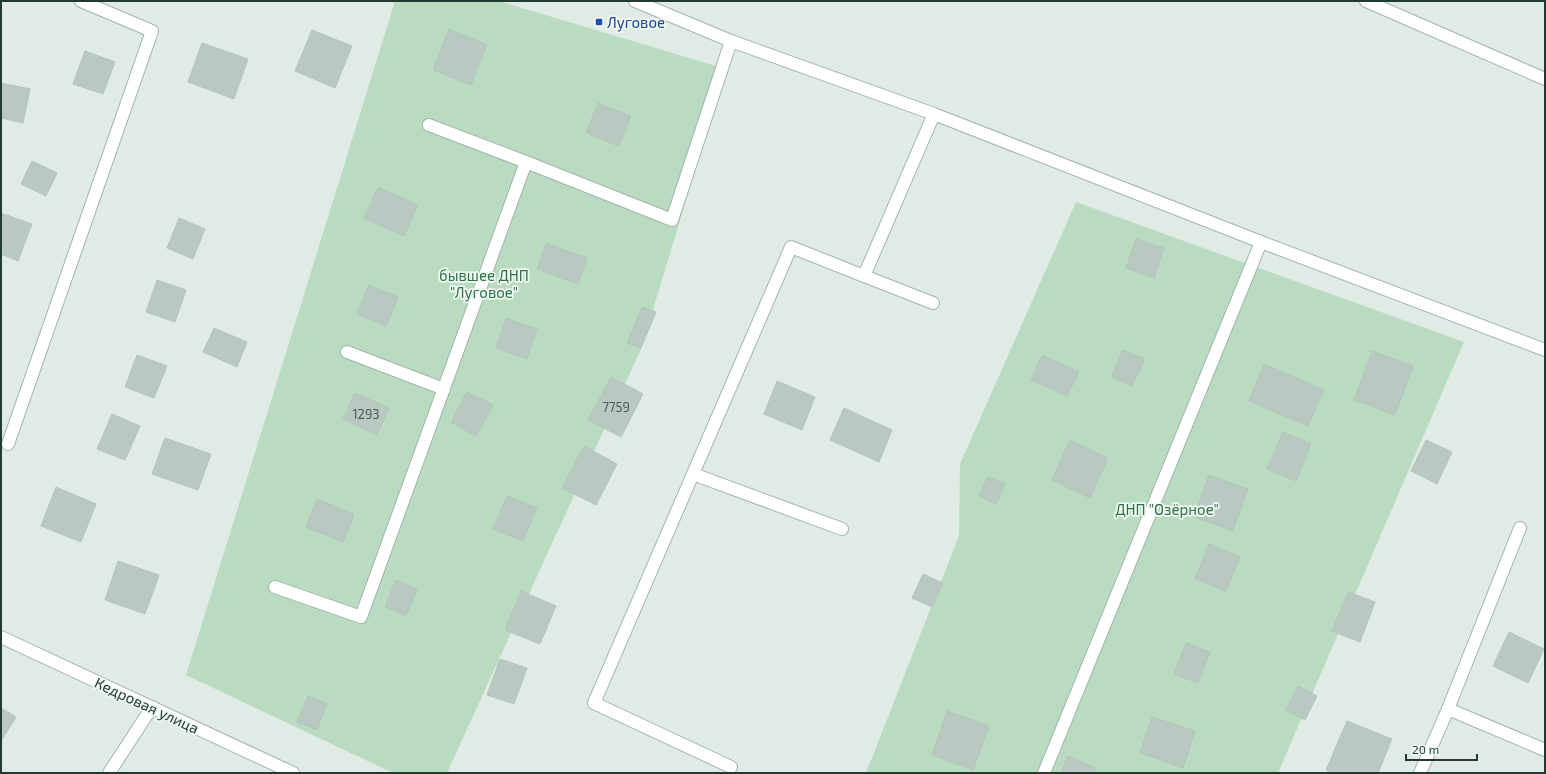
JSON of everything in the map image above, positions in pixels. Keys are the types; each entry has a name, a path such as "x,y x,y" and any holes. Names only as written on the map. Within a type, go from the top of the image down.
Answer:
{"street":[{"path":"8,444 152,31 81,1"},
{"path":"635,1 731,41 934,114 1261,242 1545,350"},
{"path":"1366,1 1545,79"},
{"path":"429,125 672,220 731,41"},
{"path":"864,276 934,114"},
{"path":"275,588 361,617 526,162"},
{"path":"1044,773 1261,242"},
{"path":"731,767 594,703 791,247 933,303"},
{"path":"347,352 444,389"},
{"path":"693,474 842,529"},
{"path":"1420,773 1448,709 1520,528"},
{"name":"Кедровая улица","path":"1,637 293,773"},
{"path":"109,773 152,707"},
{"path":"1448,709 1545,750"}],"green space":[{"name":"бывшее ДНП \"Луговое\"","path":"395,1 499,1 726,69 641,349 447,773 393,773 186,675"},
{"name":"ДНП \"Озёрное\"","path":"1076,202 1464,342 1278,773 866,773 959,536 960,464"}],"building":[{"path":"449,29 487,45 471,85 433,70"},
{"path":"312,30 352,46 335,88 295,71"},
{"path":"202,43 248,59 234,99 188,82"},
{"path":"85,51 115,62 103,94 73,84"},
{"path":"1,83 30,89 23,123 1,118"},
{"path":"598,103 631,116 619,146 586,133"},
{"path":"32,161 57,173 46,196 21,184"},
{"path":"378,187 418,205 404,236 364,218"},
{"path":"1,213 32,224 18,261 1,254"},
{"path":"179,218 205,229 193,259 167,248"},
{"path":"1136,239 1164,248 1154,278 1126,268"},
{"path":"546,243 587,258 578,284 537,269"},
{"path":"157,280 186,290 175,322 146,312"},
{"path":"369,285 398,297 386,326 357,314"},
{"path":"642,307 656,312 641,348 627,343"},
{"path":"506,318 537,329 527,359 496,348"},
{"path":"214,328 247,342 237,367 203,352"},
{"path":"1123,350 1145,359 1132,386 1111,377"},
{"path":"1372,351 1413,366 1395,415 1354,400"},
{"path":"137,355 167,366 154,398 125,387"},
{"path":"1042,355 1079,372 1067,396 1031,380"},
{"path":"1264,364 1324,390 1308,426 1249,401"},
{"path":"611,377 643,394 621,437 588,420"},
{"path":"777,381 815,397 802,430 764,414"},
{"path":"467,392 493,405 476,436 451,422"},
{"path":"355,393 389,408 377,435 343,419"},
{"path":"844,408 892,430 879,462 830,440"},
{"path":"112,414 140,426 125,460 97,449"},
{"path":"1283,432 1311,444 1296,481 1267,469"},
{"path":"165,438 211,454 198,490 152,474"},
{"path":"1070,440 1108,458 1090,498 1052,480"},
{"path":"1426,440 1452,452 1437,484 1411,471"},
{"path":"584,446 617,464 596,505 562,488"},
{"path":"1209,475 1248,489 1233,531 1194,517"},
{"path":"988,477 1005,484 996,504 979,496"},
{"path":"56,487 96,504 81,542 41,526"},
{"path":"507,496 537,508 523,541 493,529"},
{"path":"317,499 354,514 343,542 306,527"},
{"path":"1209,544 1240,557 1226,591 1195,579"},
{"path":"118,561 159,575 145,614 105,600"},
{"path":"923,574 943,583 932,607 912,598"},
{"path":"396,580 417,589 406,616 385,607"},
{"path":"521,591 556,606 540,644 505,630"},
{"path":"1348,592 1375,602 1360,642 1332,631"},
{"path":"1509,632 1544,649 1528,683 1493,666"},
{"path":"1186,643 1210,652 1198,683 1174,674"},
{"path":"500,659 527,668 514,704 487,695"},
{"path":"1298,686 1317,696 1305,720 1286,710"},
{"path":"308,696 327,703 317,730 297,722"},
{"path":"1,708 16,717 1,741"},
{"path":"947,711 989,726 973,770 932,755"},
{"path":"1152,717 1195,731 1183,768 1140,753"},
{"path":"1347,721 1392,739 1378,773 1332,773 1326,770"},
{"path":"1068,756 1096,768 1094,773 1061,773"}],"place":[{"name":"Луговое","path":"599,22"}]}
